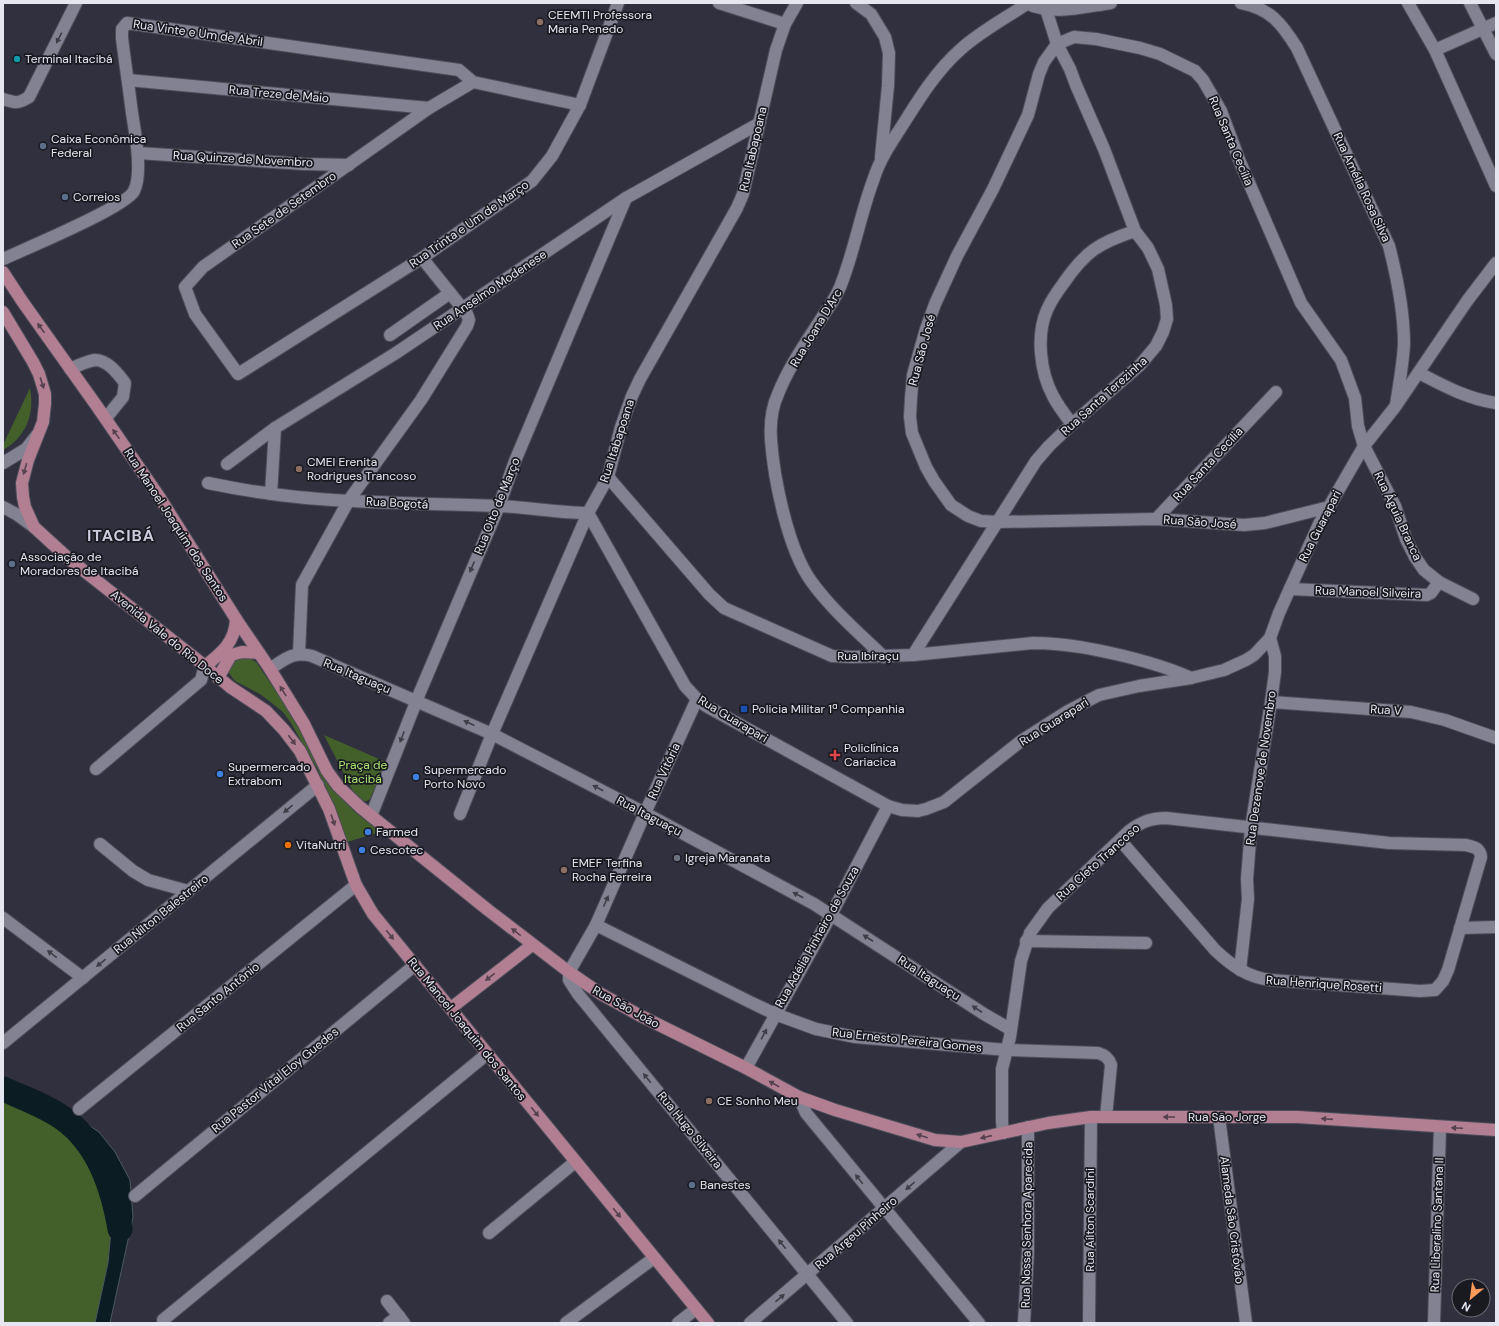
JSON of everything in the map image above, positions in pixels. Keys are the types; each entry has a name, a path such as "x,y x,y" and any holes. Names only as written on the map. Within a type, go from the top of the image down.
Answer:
{"main road":[{"name":"Rua Manoel Joaquim dos Santos","path":"3,272 26,307 106,418 160,498 304,724 328,771 338,786"},
{"path":"3,312 33,362 43,385 45,404 43,422 39,432"},
{"name":"Avenida Vale do Rio Doce","path":"39,432 26,466 22,483 22,497 34,527 69,559 205,666 218,678 266,711"},
{"path":"205,666 227,646 236,630 236,619"},
{"path":"218,678 231,655 242,652 259,653"},
{"name":"Rua Manoel Joaquim dos Santos","path":"266,711 284,730 300,751 318,784 329,809 356,885 373,914 708,1323"},
{"name":"Rua São João","path":"338,786 371,816 532,945 601,994 746,1068 799,1097 835,1110 935,1140 961,1142"},
{"path":"451,1008 532,945"},
{"name":"Rua São Jorge","path":"961,1142 1066,1119 1106,1116 1298,1117 1496,1130"}],"street":[{"path":"3,99 13,103 22,102 29,97 76,3"},
{"name":"Rua Trinta e Um de Março","path":"238,374 422,258 532,181 552,156 580,105 618,3"},
{"path":"719,3 785,24"},
{"name":"Rua Itabapoana","path":"460,814 492,734 588,513 608,477 621,427 632,396 648,364 737,208 743,194 776,50 785,24 797,3"},
{"path":"856,3 872,14 885,37 889,53 888,86 880,161"},
{"path":"1027,3 1045,6 1054,11 1111,3"},
{"name":"Rua Joana D'Arc","path":"884,657 833,607 810,579 799,558 786,524 778,491 771,439 774,408 777,395 801,351 840,288 848,268 869,191 880,161 934,76 963,48 1027,3"},
{"name":"Rua Amélia Rosa Silva","path":"1241,3 1258,8 1273,16 1282,24 1297,48 1389,246 1394,264 1403,318 1404,344 1395,407"},
{"path":"1408,3 1435,50 1496,186"},
{"path":"1470,3 1496,54"},
{"name":"Rua Santa Terezinha","path":"913,655 1036,461 1072,424 1140,364 1156,346 1163,332 1166,319 1166,305 1158,269 1148,248 1135,231 1107,156 1070,69 1057,44 1045,6"},
{"name":"Rua Vinte e Um de Abril","path":"3,259 102,214 134,192 137,179 138,153 122,29 127,23 459,70 473,82 580,105"},
{"path":"1435,50 1496,23"},
{"name":"Rua Santa Cecília","path":"1057,44 1074,38 1096,39 1140,48 1160,54 1195,71 1207,86 1221,111 1240,162 1301,303"},
{"name":"Rua São José","path":"1057,44 1044,62 1039,74 1028,115 993,189 957,256 938,297 926,329 914,375 910,417 912,433 926,467 952,505 968,516 981,520 998,522 1156,519 1244,525 1265,523 1329,507"},
{"name":"Rua Treze de Maio","path":"128,80 429,108"},
{"name":"Rua Sete de Setembro","path":"238,374 195,314 185,287 203,267 429,108 473,82"},
{"name":"Rua Anselmo Modenese","path":"227,464 275,428 396,353 626,198 758,124"},
{"name":"Rua Quinze de Novembro","path":"138,153 304,164 349,165"},
{"name":"Rua Oito de Março","path":"371,816 416,701 499,506 515,461 626,198"},
{"path":"1072,424 1052,395 1042,362 1041,344 1047,310 1075,266 1087,255 1101,244 1135,231"},
{"path":"270,669 288,657 300,654 302,585 349,500 421,400 467,326 469,320 467,314 422,258"},
{"name":"Rua Guarapari","path":"588,513 685,686 697,699 888,806 902,810 918,811 926,809 944,802 1021,741 1068,711 1099,695 1139,686 1192,678 1224,670 1246,660 1261,648 1270,638 1315,532 1364,446 1395,407 1467,301 1496,263"},
{"path":"390,335 450,293"},
{"name":"Rua Águia Branca","path":"1301,303 1341,360 1355,398 1358,426 1364,446 1395,506 1406,539 1414,557 1424,570 1439,582 1473,599"},
{"path":"70,368 95,360 108,365 119,375 124,383 123,397 106,418"},
{"path":"1419,373 1459,393 1479,400 1496,403"},
{"name":"Rua Santa Cecília","path":"1156,519 1276,392"},
{"path":"271,494 275,428"},
{"path":"3,463 26,449 39,432"},
{"name":"Rua Ibiraçu","path":"608,477 709,594 724,608 832,656 884,657 1033,643 1048,643 1089,648 1150,662 1192,678"},
{"name":"Rua Bogotá","path":"208,484 299,498 434,505 499,506 567,513 588,513"},
{"name":"Avenida Vale do Rio Doce","path":"3,507 34,527"},
{"name":"Rua Manoel Silveira","path":"1290,589 1427,595 1431,593 1439,582"},
{"name":"Rua Dezenove de Novembro","path":"1240,970 1248,900 1247,880 1251,828 1271,702 1275,662 1270,638"},
{"name":"Rua Itaguaçu","path":"300,654 312,656 492,734 645,813 814,904 974,1008 1010,1029"},
{"path":"96,768 201,680 205,666"},
{"name":"Rua Vitória","path":"569,972 596,925 697,699"},
{"name":"Rua V","path":"1271,702 1411,712 1445,720 1496,738"},
{"name":"Rua Nílton Balestreiro","path":"3,1043 318,784"},
{"name":"Rua Adélia Pinheiro de Souza","path":"746,1068 831,915 888,806"},
{"name":"Rua Cleto Trancoso","path":"1004,1133 1002,1076 1021,961 1026,941 1035,924 1048,908 1138,824 1146,820 1156,818 1389,843 1466,845 1477,848"},
{"name":"Rua Henrique Rosetti","path":"1120,840 1215,950 1240,970 1259,979 1420,991 1435,990 1444,981 1481,857 1481,852 1477,848"},
{"path":"100,844 133,871 148,880 188,892"},
{"name":"Rua Santo Antônio","path":"79,1109 356,885"},
{"path":"3,918 83,978"},
{"name":"Rua Ernesto Pereira Gomes","path":"596,925 775,1014 816,1029 856,1037 1007,1050 1098,1053 1105,1055 1110,1060 1111,1065 1106,1116"},
{"path":"1460,928 1496,927"},
{"path":"1026,941 1146,943"},
{"name":"Rua Pastor Vital Eloy Guedes","path":"135,1196 415,965"},
{"name":"Rua Hugo Silveira","path":"569,972 569,980 578,994 847,1323"},
{"path":"164,1320 487,1054"},
{"path":"799,1097 806,1113 979,1323"},
{"name":"Rua Aílton Scardini","path":"1089,1323 1091,1117"},
{"name":"Alameda São Cristóvão","path":"1219,1117 1246,1323"},
{"name":"Rua Liberalino Santana II","path":"1434,1323 1440,1126"},
{"name":"Rua Nossa Senhora Aparecida","path":"1024,1323 1028,1251 1028,1127"},
{"name":"Rua Argeu Pinheiro","path":"750,1323 961,1142"},
{"path":"489,1233 575,1162"},
{"path":"566,1323 654,1258"},
{"path":"387,1301 397,1320"},
{"path":"678,1323 696,1309"}],"green space":[{"path":"30,388 31,407 27,424 18,438 3,450 3,445"},
{"path":"245,656 256,662 288,709 332,789 355,812 380,832 347,842 318,770 291,723 283,712 260,694 235,681 229,673 232,660"},
{"name":"Praça de Itacibá","path":"324,735 386,762 370,799 367,801 361,801 356,797"},
{"path":"3,1089 56,1113 98,1150 113,1169 112,1220 108,1263 95,1323 3,1323"}],"shaded area":[{"path":"3,1077 68,1112 99,1132 115,1152 130,1180 133,1217 110,1323 95,1323 108,1263 112,1220 113,1169 98,1150 56,1113 3,1089"}],"waterway":[{"path":"3,1089 38,1104 58,1115 72,1125 83,1137 101,1165 108,1181 120,1229"}],"place":[{"name":"CEEMTI Professora Maria Penedo","path":"540,22"},
{"name":"Terminal Itacibá","path":"17,59"},
{"name":"Caixa Econômica Federal","path":"43,146"},
{"name":"Correios","path":"65,197"},
{"name":"CMEI Erenita Rodrigues Trancoso","path":"299,469"},
{"name":"Associação de Moradores de Itacibá","path":"12,564"},
{"name":"Policia Militar 1ª Companhia","path":"744,709"},
{"name":"Policlínica Cariacica","path":"835,755"},
{"name":"Supermercado Extrabom","path":"220,774"},
{"name":"Supermercado Porto Novo","path":"416,777"},
{"name":"Farmed","path":"368,832"},
{"name":"VitaNutri","path":"288,845"},
{"name":"Cescotec","path":"362,850"},
{"name":"Igreja Maranata","path":"677,858"},
{"name":"EMEF Terfina Rocha Ferreira","path":"564,870"},
{"name":"CE Sonho Meu","path":"709,1101"},
{"name":"Banestes","path":"692,1185"}],"district":[{"name":"ITACIBÁ","path":"121,535"}]}
